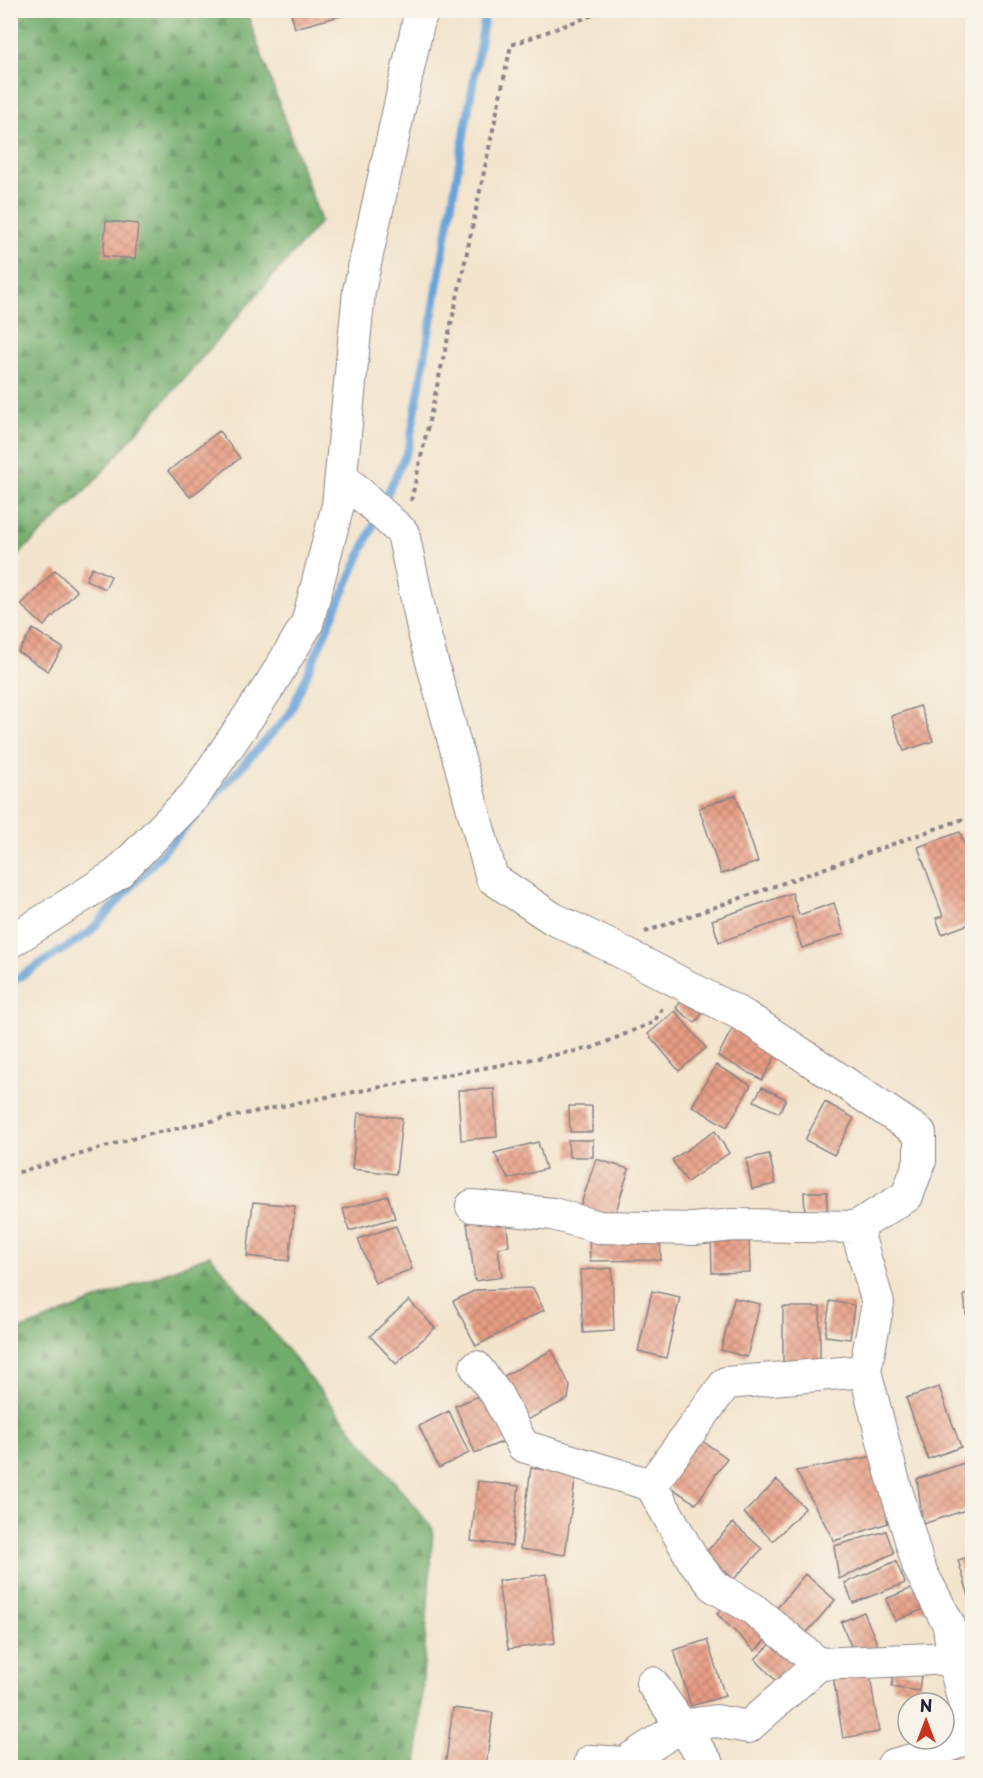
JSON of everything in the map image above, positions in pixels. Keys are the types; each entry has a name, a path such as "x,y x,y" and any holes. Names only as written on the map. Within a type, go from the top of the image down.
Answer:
{"street":[{"path":"10,942 117,874 195,795 270,685 307,624 338,505 360,291 419,19 424,10"},
{"path":"341,476 403,533 424,633 492,878 552,918 746,1017 920,1133 920,1161 907,1196 856,1227 733,1225 694,1229 599,1227 553,1214 472,1206"},
{"path":"856,1227 878,1303 865,1371 919,1568 949,1625 953,1658 968,1719 972,1722"},
{"path":"476,1367 497,1395 523,1446 651,1485 693,1560 715,1587 752,1608 819,1664"},
{"path":"651,1485 726,1383 865,1371"},
{"path":"591,1761 624,1763 681,1726 716,1720 748,1726 819,1664 953,1658"},
{"path":"652,1683 708,1764"},
{"path":"894,1767 893,1765 927,1756 972,1736"}],"path":[{"path":"403,533 461,280 511,45 607,10"},
{"path":"608,945 972,816"},
{"path":"10,1175 145,1136 311,1100 592,1048 654,1022 678,981"}],"green space":[{"path":"11,11 246,11 321,221 91,485 11,562"},
{"path":"210,1255 433,1529 417,1767 11,1767 11,1332"}],"building":[{"path":"290,10 347,10 348,14 295,28"},
{"path":"106,221 138,224 135,259 103,256"},
{"path":"219,431 240,458 190,497 168,471"},
{"path":"92,567 111,576 105,589 86,580"},
{"path":"55,570 77,591 44,626 21,605"},
{"path":"33,629 63,648 48,671 18,652"},
{"path":"920,706 933,741 904,751 891,716"},
{"path":"736,795 758,862 721,874 699,808"},
{"path":"960,832 972,866 972,923 942,934 936,918 943,916 918,847"},
{"path":"792,893 799,915 834,903 844,934 802,948 792,917 719,942 712,920"},
{"path":"685,996 705,1010 695,1023 676,1008"},
{"path":"675,1011 706,1048 679,1071 648,1034"},
{"path":"734,1025 779,1050 762,1080 718,1056"},
{"path":"716,1065 751,1085 727,1127 692,1106"},
{"path":"762,1087 786,1099 779,1113 754,1101"},
{"path":"494,1089 497,1137 461,1140 458,1090"},
{"path":"825,1102 854,1118 834,1155 805,1140"},
{"path":"569,1106 592,1106 592,1132 570,1132"},
{"path":"358,1113 402,1118 396,1174 352,1169"},
{"path":"715,1131 729,1153 687,1182 672,1160"},
{"path":"568,1140 593,1140 593,1157 569,1157"},
{"path":"538,1142 546,1169 509,1179 494,1153"},
{"path":"769,1154 776,1184 752,1189 746,1159"},
{"path":"596,1159 629,1169 614,1218 580,1207"},
{"path":"804,1192 827,1192 827,1215 805,1215"},
{"path":"388,1196 395,1218 349,1231 343,1209"},
{"path":"253,1202 295,1206 289,1261 247,1256"},
{"path":"506,1218 509,1246 498,1248 502,1277 475,1281 467,1223"},
{"path":"396,1226 412,1269 375,1283 358,1239"},
{"path":"711,1232 749,1232 750,1272 712,1273"},
{"path":"660,1234 661,1260 590,1261 589,1236"},
{"path":"612,1268 614,1331 583,1333 580,1270"},
{"path":"533,1288 544,1310 476,1346 453,1301 476,1290"},
{"path":"652,1291 680,1297 666,1358 638,1351"},
{"path":"972,1294 972,1314 966,1314 964,1295"},
{"path":"734,1298 760,1304 747,1357 721,1350"},
{"path":"409,1300 435,1328 396,1364 370,1336"},
{"path":"830,1301 854,1305 850,1339 825,1336"},
{"path":"783,1307 820,1307 820,1362 783,1362"},
{"path":"552,1350 570,1386 568,1399 523,1422 502,1377"},
{"path":"939,1387 961,1447 928,1459 906,1398"},
{"path":"486,1393 507,1440 475,1453 455,1406"},
{"path":"449,1411 469,1453 439,1468 419,1426"},
{"path":"695,1436 727,1458 696,1504 664,1483"},
{"path":"874,1456 888,1523 834,1541 796,1471"},
{"path":"967,1462 972,1478 972,1508 923,1524 917,1479"},
{"path":"531,1468 576,1474 565,1555 520,1549"},
{"path":"777,1480 805,1508 773,1541 744,1513"},
{"path":"478,1481 519,1486 512,1546 471,1541"},
{"path":"733,1523 762,1549 734,1579 705,1553"},
{"path":"886,1531 894,1553 839,1579 834,1546"},
{"path":"972,1556 972,1606 958,1560"},
{"path":"896,1561 905,1583 853,1603 845,1583"},
{"path":"546,1574 555,1643 508,1649 498,1581"},
{"path":"805,1574 835,1600 802,1638 773,1613"},
{"path":"917,1586 926,1608 895,1621 886,1599"},
{"path":"730,1600 769,1636 755,1651 717,1614"},
{"path":"864,1612 878,1646 855,1656 841,1622"},
{"path":"707,1640 725,1696 691,1706 674,1650"},
{"path":"773,1642 797,1667 779,1684 755,1659"},
{"path":"869,1670 879,1732 843,1738 833,1676"},
{"path":"894,1670 921,1675 919,1691 892,1687"},
{"path":"453,1708 493,1713 486,1767 445,1767"},
{"path":"954,1755 959,1767 926,1767"},
{"path":"972,1761 972,1767 959,1767"}],"waterway":[{"path":"382,505 409,447 485,16 488,10"},
{"path":"10,983 89,933 289,715 377,517"}]}
